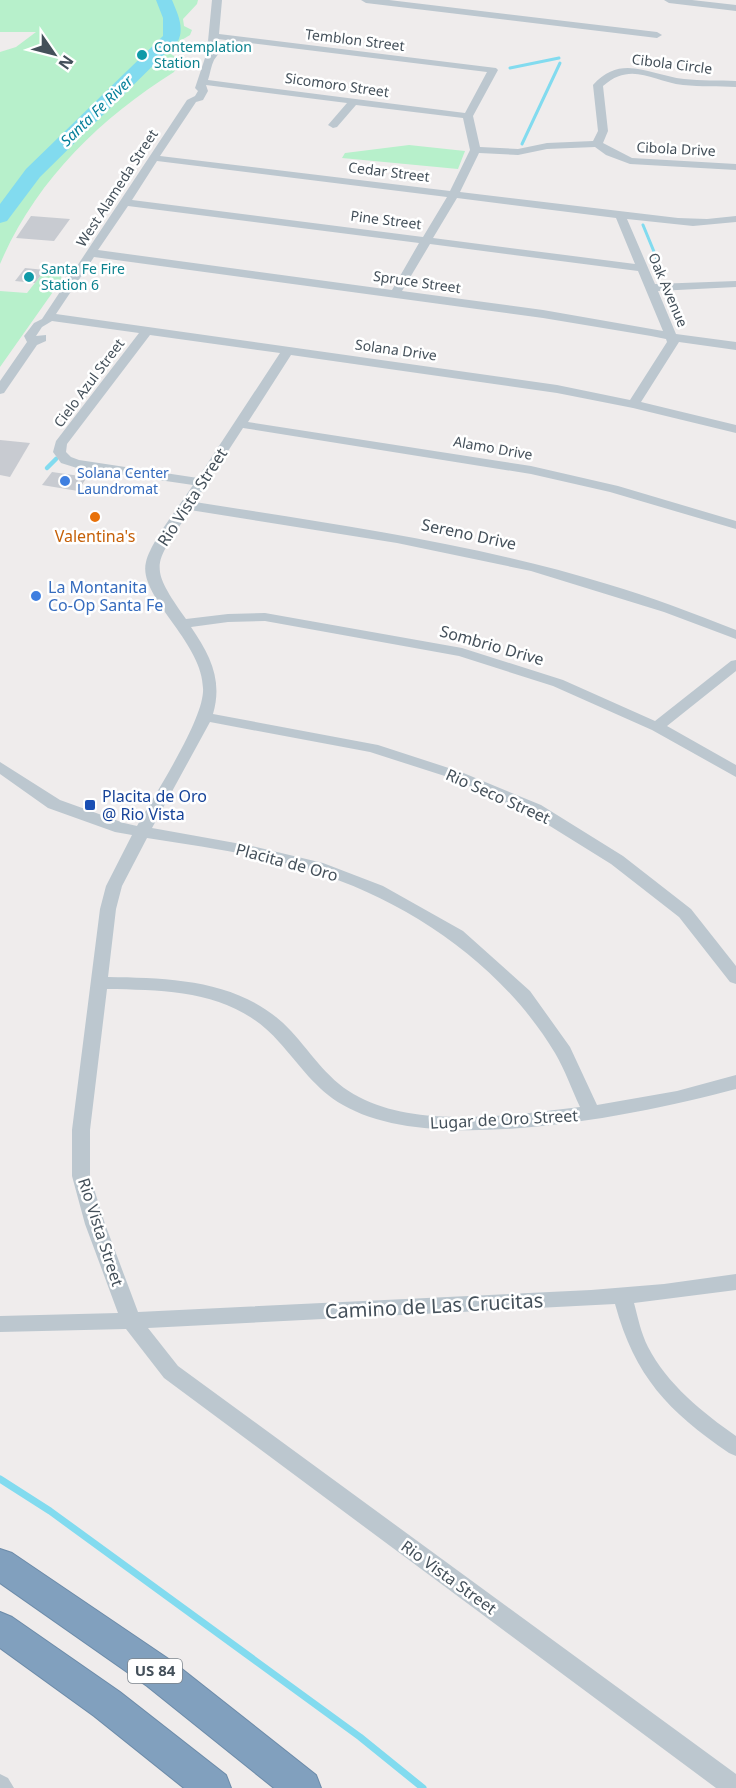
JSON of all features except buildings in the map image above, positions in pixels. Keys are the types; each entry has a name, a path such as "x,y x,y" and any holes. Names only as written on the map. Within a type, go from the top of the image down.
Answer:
{"highway":[{"name":"US 84","path":"0,1564 160,1674 303,1788"},
{"path":"0,1628 107,1704 213,1788"}],"street":[{"name":"West Alameda Street","path":"0,390 33,342 43,337 49,328 48,319 192,100 199,98 210,58 216,54 217,45 214,39 217,0"},
{"path":"366,0 657,35"},
{"path":"669,0 736,8"},
{"name":"Temblon Street","path":"214,39 493,70 468,116"},
{"name":"Cibola Circle","path":"597,144 603,131 598,85 613,72 642,70 683,82 736,84"},
{"name":"Sicomoro Street","path":"201,85 354,100 468,116"},
{"path":"333,125 354,100"},
{"path":"395,294 453,195 475,150 468,116"},
{"path":"475,150 518,152 547,146 597,144"},
{"name":"Cibola Drive","path":"597,144 630,162 736,167"},
{"name":"Cedar Street","path":"154,158 620,215 690,222 722,222 736,219"},
{"name":"Pine Street","path":"125,202 642,268"},
{"name":"Oak Avenue","path":"620,215 651,288 662,321 672,337 672,348 633,404"},
{"name":"Spruce Street","path":"92,253 554,316 651,332 703,344 736,346"},
{"path":"651,288 736,284"},
{"name":"Solana Drive","path":"48,319 148,330 535,386 633,404 736,429"},
{"name":"Cielo Azul Street","path":"148,330 61,444 59,452 66,460 76,464 201,482"},
{"name":"Rio Vista Street","path":"288,350 158,549 152,564 153,579 157,588 182,624 205,664 210,681 210,699 205,717 114,886 108,909 81,1130 81,1176 95,1224 131,1321 171,1372 735,1788"},
{"name":"Alamo Drive","path":"239,424 531,470 613,489 736,525"},
{"name":"Sereno Drive","path":"186,505 404,539 512,561 620,591 736,635"},
{"name":"Sombrio Drive","path":"182,624 228,618 271,618 462,652 558,683 657,727 736,772"},
{"path":"657,727 736,664"},
{"name":"Rio Seco Street","path":"205,717 373,748 456,775 535,809 617,860 685,913 736,978"},
{"name":"Placita de Oro","path":"0,767 54,804 121,828 252,852 317,867 377,890 457,935 524,995 564,1052 592,1114"},
{"name":"Lugar de Oro Street","path":"98,983 186,986 234,1000 274,1025 321,1082 352,1102 387,1116 428,1123 592,1114 648,1105 736,1082"},
{"name":"Camino de Las Crucitas","path":"131,1321 622,1296 695,1290 736,1282"},
{"path":"622,1296 638,1345 651,1369 692,1413 736,1447"},
{"path":"0,1324 131,1321"}],"green space":[{"path":"0,0 198,0 183,19 184,26 192,30 190,35 180,41 172,55 181,59 174,72 120,110 72,155 31,206 0,264 0,52 16,47 36,32 0,32"},
{"path":"409,145 465,151 458,169 342,158 345,153"},
{"path":"42,274 60,275 62,279 0,367 0,291 27,293"}],"waterway":[{"name":"Santa Fe River","path":"0,217 33,173 172,37 171,18 164,0"},
{"path":"510,68 559,58"},
{"path":"522,144 560,63"},
{"path":"643,225 664,276"},
{"path":"47,468 56,459"},
{"path":"0,1479 50,1511 360,1737 423,1788"}],"place":[{"name":"Contemplation Station","path":"142,55"},
{"name":"Santa Fe Fire Station 6","path":"29,277"},
{"name":"Solana Center Laundromat","path":"65,481"},
{"name":"Valentina's","path":"95,517"},
{"name":"La Montanita Co-Op Santa Fe","path":"36,596"},
{"name":"Placita de Oro @ Rio Vista","path":"90,805"}]}
